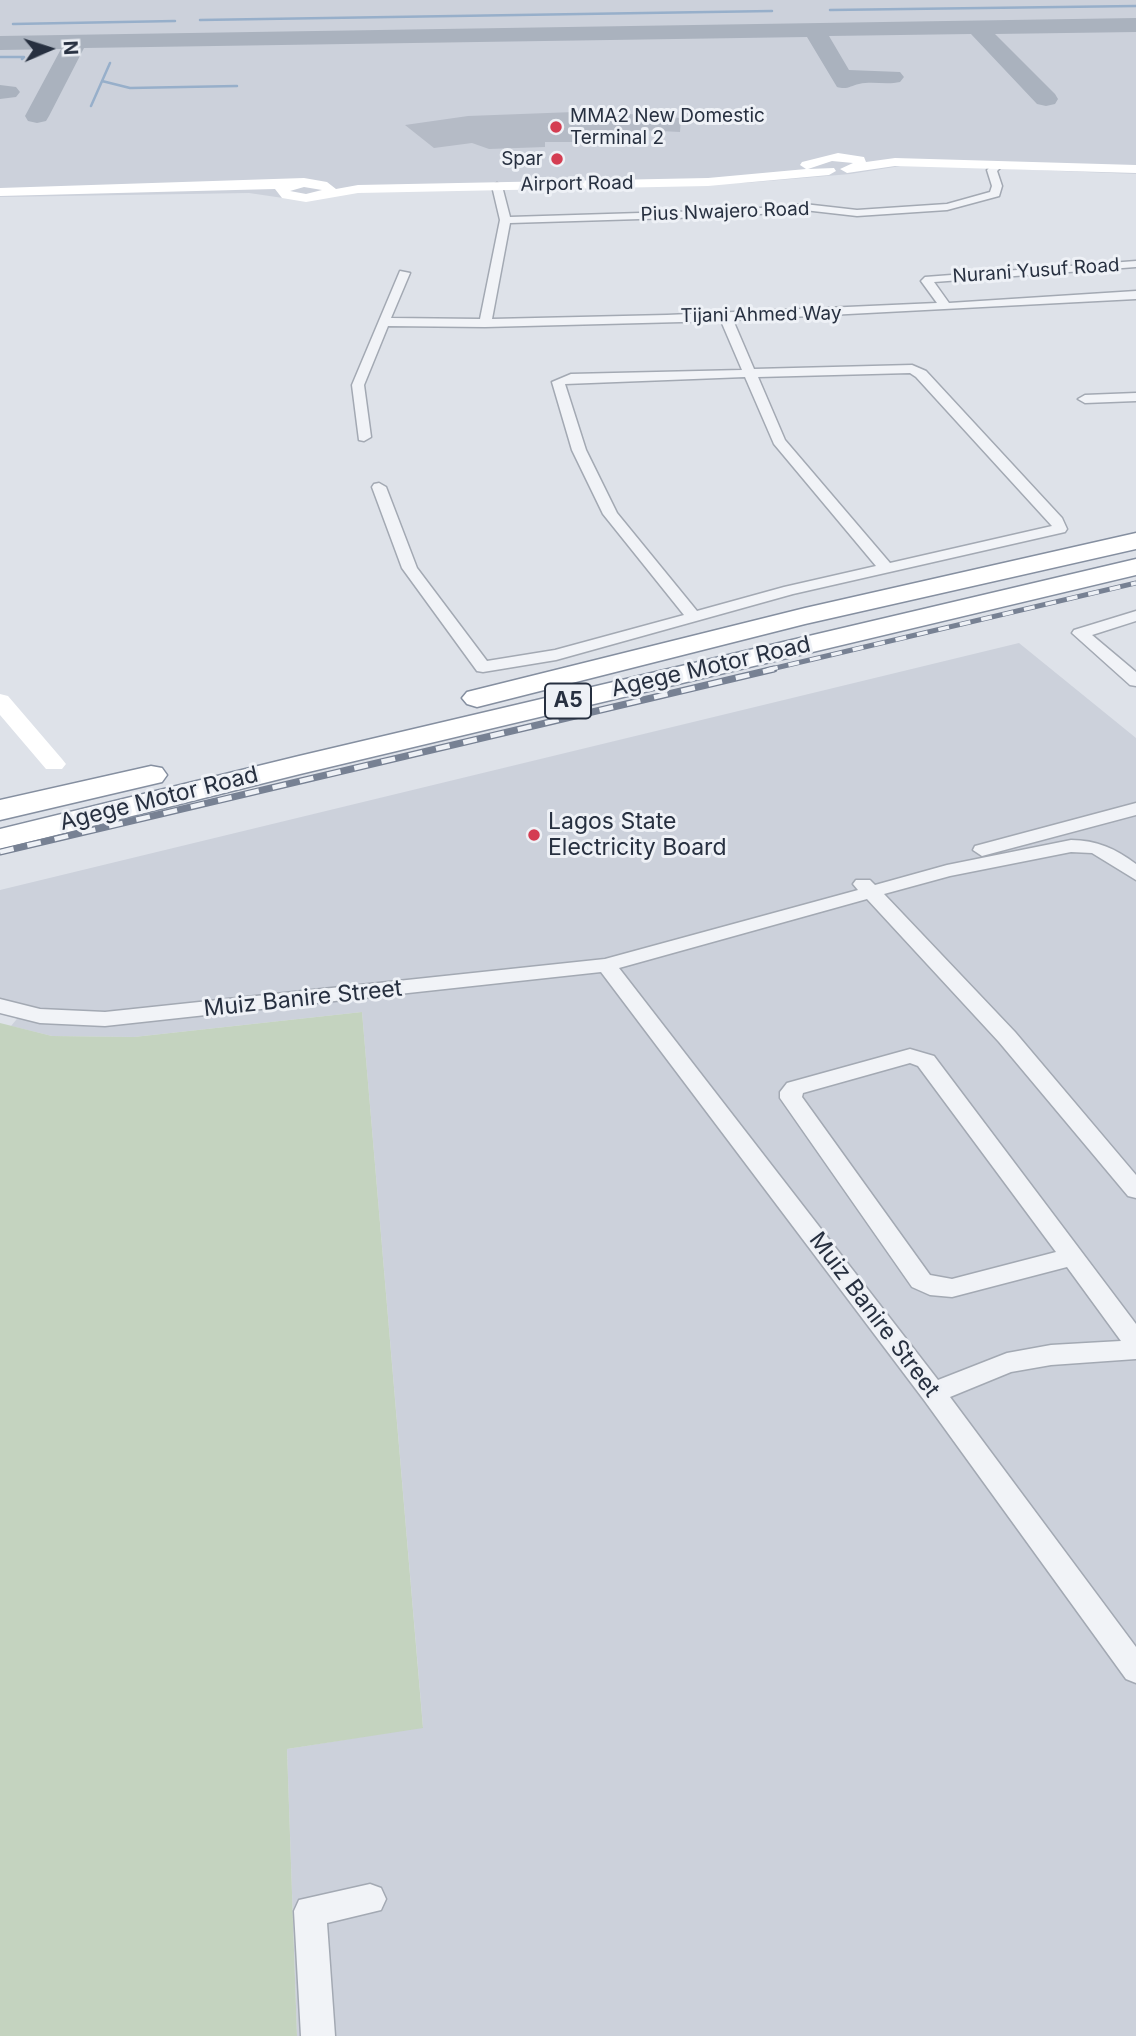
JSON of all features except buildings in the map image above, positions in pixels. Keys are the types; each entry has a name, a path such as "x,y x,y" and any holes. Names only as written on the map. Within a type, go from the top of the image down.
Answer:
{"highway":[{"name":"Agege Motor Road","path":"0,810 447,706 586,669 903,593 1136,541"},
{"name":"Agege Motor Road","path":"0,839 607,691 1136,567"},
{"path":"586,669 607,691"}],"main road":[{"name":"Airport Road","path":"322,189 753,175 790,170 813,163 816,159 845,157"},
{"path":"845,157 859,160 862,166 895,162 1136,168"},
{"path":"845,157 1136,168"},
{"path":"813,163 814,167 829,171"},
{"name":"Airport Road","path":"322,189 708,182 862,166"},
{"path":"0,194 296,184 322,189"},
{"path":"285,195 281,190 296,184"},
{"path":"0,194 254,191 309,198 322,189"},
{"path":"0,701 54,764"}],"street":[{"name":"Pius Nwajero Road","path":"505,219 738,213 804,207 857,214 924,210 947,207 995,194 997,186 992,170 997,166"},
{"path":"485,323 505,219 497,186"},
{"name":"Nurani Yusuf Road","path":"946,307 927,281 929,278 1136,264"},
{"path":"364,437 358,385 404,273"},
{"name":"Tijani Ahmed Way","path":"386,322 485,323 847,313 1136,295"},
{"path":"725,316 779,440 885,567"},
{"path":"379,487 410,568 482,667 556,655 695,618 790,590 1060,529 1057,521 921,374 912,369 571,378 558,382 579,450 610,514 695,618"},
{"path":"1085,399 1136,397"},
{"path":"1133,620 1080,633 1136,681"},
{"path":"1135,1188 1007,1037 862,882 1136,809"},
{"name":"Muiz Banire Street","path":"0,1006 51,1017 105,1019 421,988 606,965 947,871 1071,846 1090,845 1107,850 1136,873"},
{"name":"Muiz Banire Street","path":"606,965 933,1393 1136,1670"},
{"path":"1074,1256 952,1288 930,1286 920,1281 791,1098 791,1092 795,1088 910,1056 926,1061 1074,1256 1136,1342"},
{"path":"933,1393 1007,1363 1051,1355 1136,1349"},
{"path":"318,2036 310,1911 370,1899"}],"shaded area":[{"path":"0,0 1136,0 1136,174 907,165 850,174 744,183 382,191 283,198 249,193 0,197"},
{"path":"1019,643 1136,738 1136,2036 297,2036 287,1749 423,1727 362,1012 134,1037 52,1036 11,1026 26,1008 0,1000 0,890"}],"green space":[{"path":"362,1012 423,1728 287,1749 297,2036 0,2036 0,1023 52,1036 134,1037"}],"waterway":[{"path":"830,10 1136,6"},
{"path":"200,20 772,11"},
{"path":"13,24 175,21"},
{"path":"0,57 24,57 22,59"},
{"path":"102,81 110,63"},
{"path":"91,106 102,81"},
{"path":"102,81 130,88 237,86"}],"taxiway":[{"path":"977,28 1136,25"},
{"path":"814,30 977,28"},
{"path":"977,28 1046,99"},
{"path":"0,43 814,30"},
{"path":"814,30 842,77"},
{"path":"37,116 76,42"},
{"path":"842,77 892,77"},
{"path":"842,77 845,82"},
{"path":"0,92 8,92"}],"railway":[{"path":"767,670 1136,583"},
{"path":"0,852 774,669"}],"place":[{"name":"MMA2 New Domestic Terminal 2","path":"556,127"},
{"name":"Spar","path":"557,159"},
{"name":"Lagos State Electricity Board","path":"534,835"}]}
